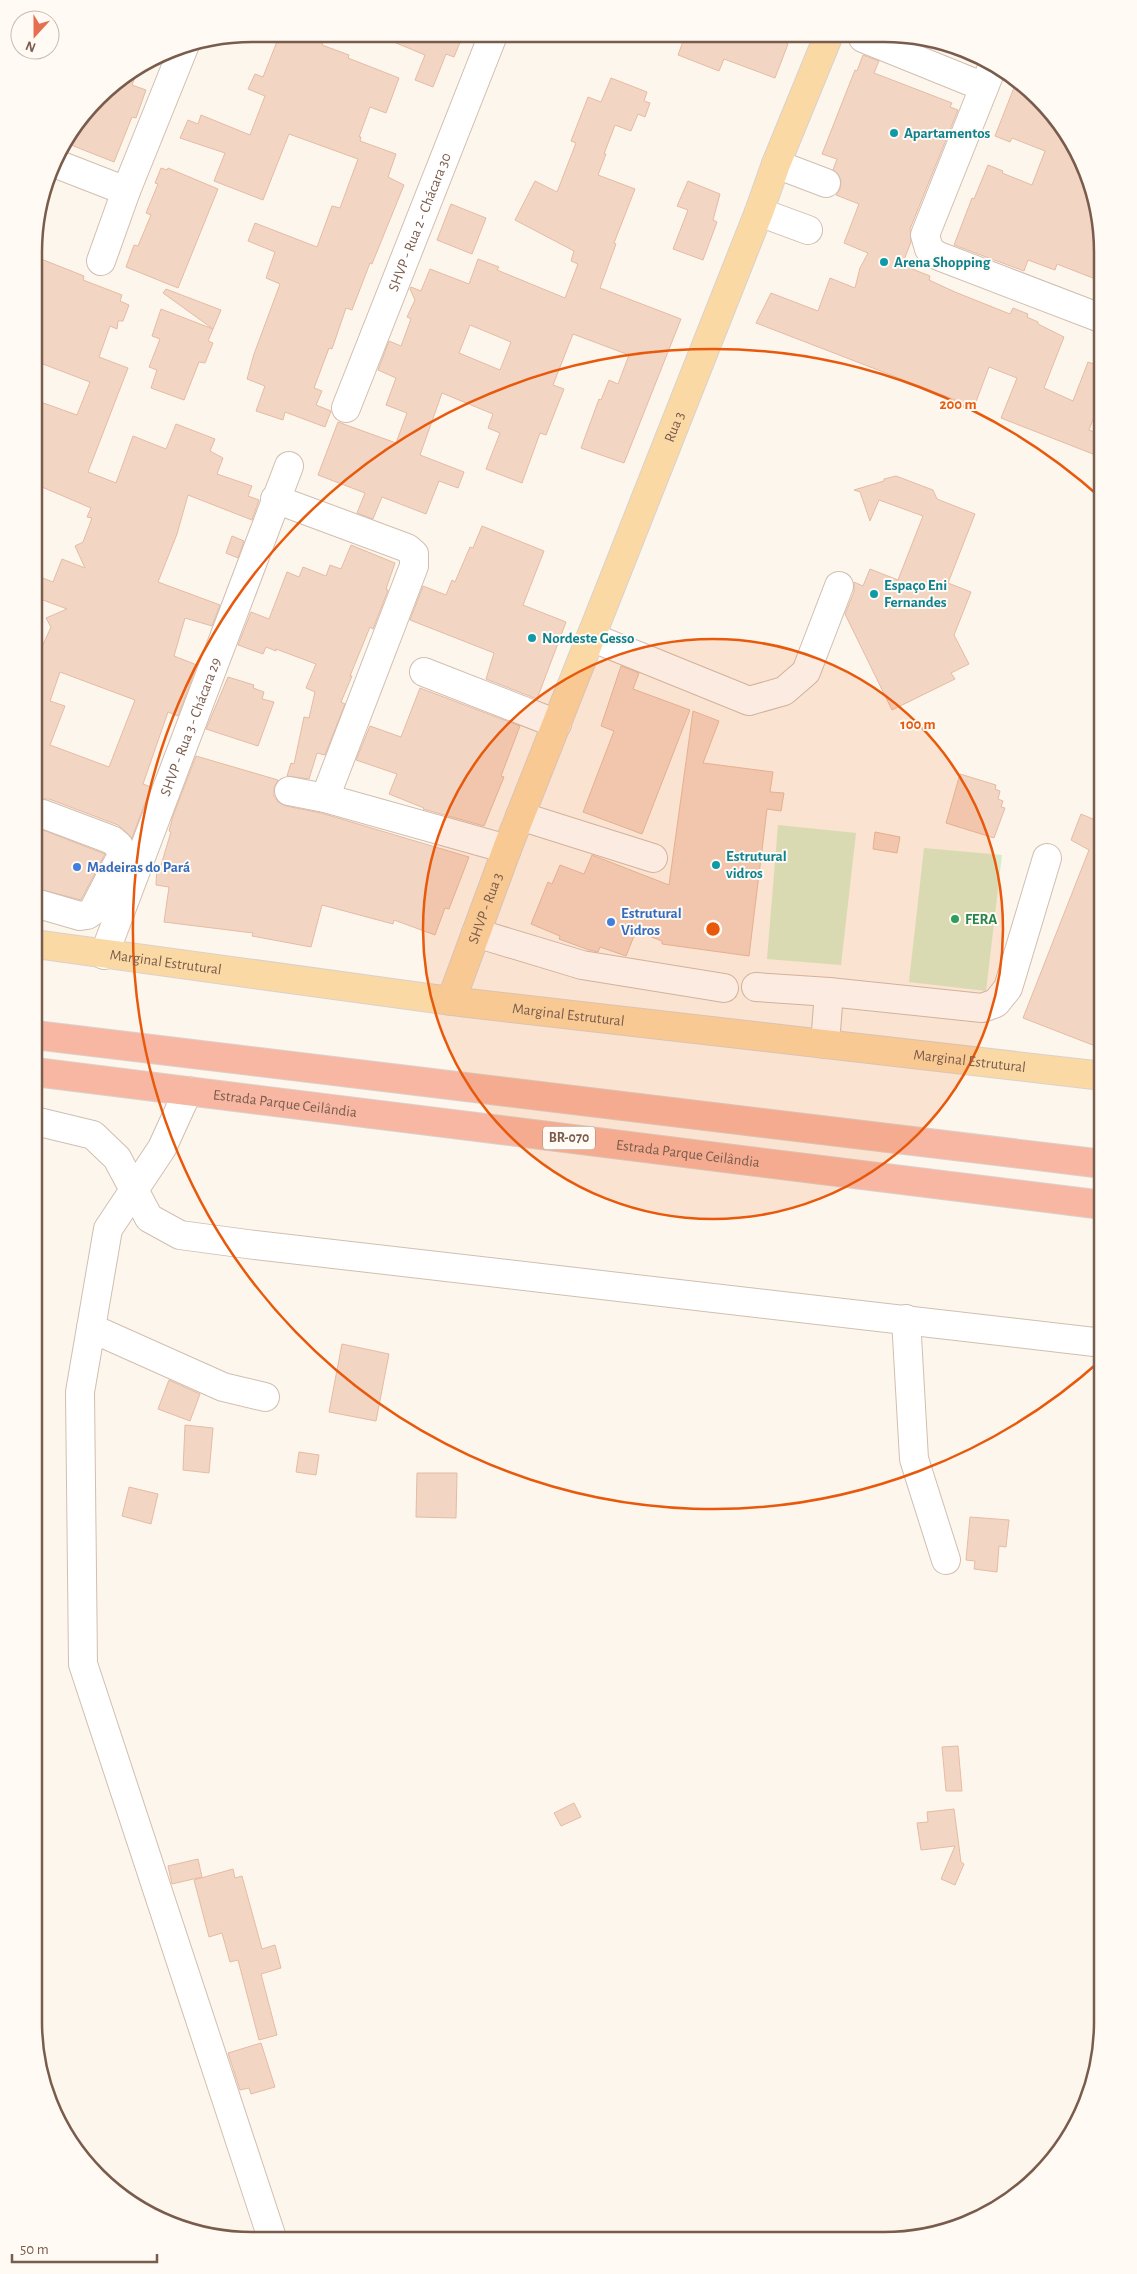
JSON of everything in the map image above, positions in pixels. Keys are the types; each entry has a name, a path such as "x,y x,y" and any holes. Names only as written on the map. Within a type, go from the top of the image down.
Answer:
{"highway":[{"path":"42,1036 1094,1163"},
{"name":"Estrada Parque Ceilândia","path":"42,1073 1094,1204"}],"main road":[{"name":"Rua 3","path":"520,816 759,212 776,164 826,42"},
{"name":"SHVP - Rua 3","path":"451,1001 520,816"},
{"name":"Marginal Estrutural","path":"42,945 451,1001 1094,1075"}],"street":[{"name":"SHVP - Rua 2 - Chácara 30","path":"346,408 490,42"},
{"path":"876,42 989,76 925,235 929,248 936,255 1094,316"},
{"path":"101,261 126,191 181,56"},
{"path":"776,164 826,183"},
{"path":"61,167 126,191"},
{"path":"759,212 808,230"},
{"name":"SHVP - Rua 3 - Chácara 29","path":"104,955 289,466"},
{"path":"275,499 407,548 414,554 414,566 325,798"},
{"path":"591,637 749,701 784,691 806,672 839,586"},
{"path":"424,672 557,724"},
{"path":"289,791 325,798 507,849"},
{"path":"42,905 80,916 87,915 93,911 122,855 119,846 112,840 43,814"},
{"path":"520,816 653,858"},
{"path":"756,987 829,992 982,1008 996,1003 1008,988 1046,858"},
{"path":"476,933 582,964 724,988"},
{"path":"825,1044 829,992"},
{"path":"188,1091 162,1148 108,1229 80,1392 83,1664 270,2232"},
{"path":"42,1122 93,1135 117,1158 149,1218 180,1235 1094,1342"},
{"path":"906,1319 914,1459 946,1560"},
{"path":"91,1328 223,1387 265,1397"}],"green space":[{"path":"778,825 856,833 841,965 767,959"},
{"name":"FERA","path":"924,848 1002,855 986,991 909,982"}],"building":[{"path":"277,42 323,42 322,45 349,55 348,58 399,78 386,113 370,107 359,137 361,137 360,141 396,154 388,177 404,185 352,310 346,308 332,349 329,348 314,388 322,391 316,405 331,411 325,427 285,412 283,420 256,411 265,386 247,379 254,354 280,284 266,278 275,252 248,241 255,223 317,247 332,206 340,208 358,159 289,134 263,200 214,181 225,153 180,138 188,120 198,124 201,115 250,135 265,96 248,89 255,74 263,77"},
{"path":"394,42 460,42 454,57 446,54 433,87 415,80 425,55"},
{"path":"683,42 786,42 788,44 775,78 724,59 719,71 678,55"},
{"path":"863,55 879,61 874,73 952,103 950,107 958,110 910,229 911,242 902,265 930,276 929,280 955,292 1010,314 1013,308 1028,314 1027,317 1064,337 1044,388 1073,401 1088,362 1094,364 1094,417 1089,430 1094,432 1094,454 1001,418 1017,378 989,367 974,407 756,323 771,293 818,311 830,278 855,288 860,268 868,253 844,243 859,204 836,195 840,189 841,181 838,174 833,170 837,159 822,154 855,70 857,71"},
{"path":"611,78 647,92 644,101 650,103 645,117 638,114 631,131 615,125 598,175 635,189 614,243 616,244 600,288 681,319 624,463 581,448 599,399 601,400 609,380 618,384 629,355 573,334 553,385 564,389 546,435 540,433 522,483 486,469 500,433 488,428 493,414 442,393 420,455 464,472 458,488 439,481 426,514 382,497 373,519 357,513 365,493 318,475 338,422 396,443 407,413 386,405 396,378 378,370 389,341 401,346 411,319 407,317 415,300 410,289 411,287 421,291 430,269 469,284 478,259 499,267 497,270 565,298 578,264 571,261 574,251 515,220 535,181 557,192 576,143 571,141 588,97 601,102","holes":["470,325 511,342 500,370 459,353"]},
{"path":"134,79 132,85 146,90 136,118 132,117 114,162 72,146 86,125 104,104"},
{"path":"1014,88 1033,104 1059,136 1073,160 1087,198 1093,225 1094,278 1057,264 1055,270 1028,260 1024,271 954,245 972,198 974,199 988,165 1032,185 1045,151 1012,138 1010,142 995,136"},
{"path":"161,168 167,170 168,168 218,189 178,288 126,267 134,245 138,246 151,215 146,213 158,184 155,183"},
{"path":"688,181 720,194 713,220 717,222 703,260 673,249 688,210 677,206"},
{"path":"451,204 486,218 472,254 437,240"},
{"path":"42,259 84,276 83,280 122,295 120,301 129,305 123,321 118,321 117,329 110,326 99,357 128,368 88,472 116,483 133,436 166,449 176,424 215,439 210,451 223,458 217,474 252,486 248,496 259,500 252,520 188,495 177,534 158,582 220,605 212,626 185,618 174,656 197,665 178,716 168,712 143,784 151,787 132,838 118,825 49,799 42,799 42,647 51,627 46,618 67,609 42,600 42,578 53,582 62,559 85,568 75,546 83,542 92,518 87,517 91,508 42,487 42,402 77,415 90,382 42,364","holes":["60,672 135,700 109,767 50,745 65,706 50,701"]},
{"path":"166,289 221,310 213,329 163,293"},
{"path":"161,309 213,329 208,341 213,343 205,363 199,362 184,400 151,388 157,370 149,367 160,339 152,336"},
{"name":"Espaço Eni Fernandes","path":"896,476 933,490 937,499 975,514 948,583 971,592 954,635 969,664 951,673 955,679 892,710 845,614 854,592 854,582 863,586 870,569 898,580 923,516 879,500 870,521 860,492 854,490"},
{"path":"482,526 544,551 523,605 566,622 537,699 486,679 494,653 410,620 423,586 446,595 452,580 455,582 470,547 473,548"},
{"path":"232,536 244,541 238,558 226,553"},
{"path":"351,545 395,563 386,589 388,590 373,629 370,627 350,676 352,676 341,702 345,704 325,755 317,753 309,779 287,776 291,763 294,764 304,717 309,718 315,692 306,688 316,664 276,649 276,651 266,647 263,654 238,645 251,612 269,619 287,572 299,577 303,567 326,576 330,565 341,569"},
{"path":"621,666 639,673 633,689 690,710 642,834 583,812 614,731 601,726"},
{"path":"228,677 254,685 253,688 264,692 262,699 274,702 258,746 206,729"},
{"path":"420,688 520,726 501,776 504,777 484,826 423,809 389,794 397,774 356,760 370,726 401,737"},
{"path":"693,711 719,721 703,763 773,772 770,792 784,793 781,811 767,809 749,956 662,944 662,941 636,931 626,956 600,947 598,952 559,939 560,936 531,924 548,882 552,884 560,865 584,874 592,855 669,885"},
{"path":"196,756 278,780 274,788 274,796 278,802 286,806 321,813 469,857 449,909 445,908 435,935 394,920 393,924 322,905 311,947 252,936 253,933 164,922 169,887 156,885 157,864 161,865 171,832 169,831 173,816"},
{"path":"960,774 996,785 995,789 1000,791 998,799 1003,801 1001,807 1005,808 994,838 946,823"},
{"path":"1081,814 1094,819 1094,1046 1023,1018 1089,850 1071,840"},
{"path":"42,830 105,854 81,900 42,890"},
{"path":"875,832 900,837 897,853 873,849"},
{"path":"342,1344 389,1354 376,1421 329,1412"},
{"path":"169,1380 200,1394 190,1421 158,1409"},
{"path":"185,1425 213,1428 209,1473 183,1470"},
{"path":"299,1452 319,1455 316,1475 296,1472"},
{"path":"417,1473 457,1473 456,1518 416,1517"},
{"path":"129,1487 158,1494 151,1524 122,1516"},
{"path":"970,1517 1009,1520 1006,1547 999,1546 997,1572 974,1569 975,1561 966,1560"},
{"path":"958,1746 962,1791 946,1791 942,1747"},
{"path":"574,1803 581,1817 561,1826 554,1813"},
{"path":"954,1809 961,1862 964,1864 955,1885 941,1879 955,1846 921,1850 917,1823 928,1822 927,1812"},
{"path":"198,1859 202,1877 172,1884 168,1866"},
{"path":"233,1869 235,1878 242,1876 262,1949 275,1945 281,1968 261,1974 277,2035 259,2040 238,1960 230,1962 222,1933 209,1937 194,1880"},
{"path":"261,2043 275,2087 251,2094 249,2088 240,2090 228,2053"}],"place":[{"name":"Apartamentos","path":"894,133"},
{"name":"Arena Shopping","path":"884,262"},
{"name":"Espaço Eni Fernandes","path":"874,594"},
{"name":"Nordeste Gesso","path":"532,638"},
{"name":"Estrutural vidros","path":"716,865"},
{"name":"Madeiras do Pará","path":"77,867"},
{"name":"FERA","path":"955,919"},
{"name":"Estrutural Vidros","path":"611,922"}]}
